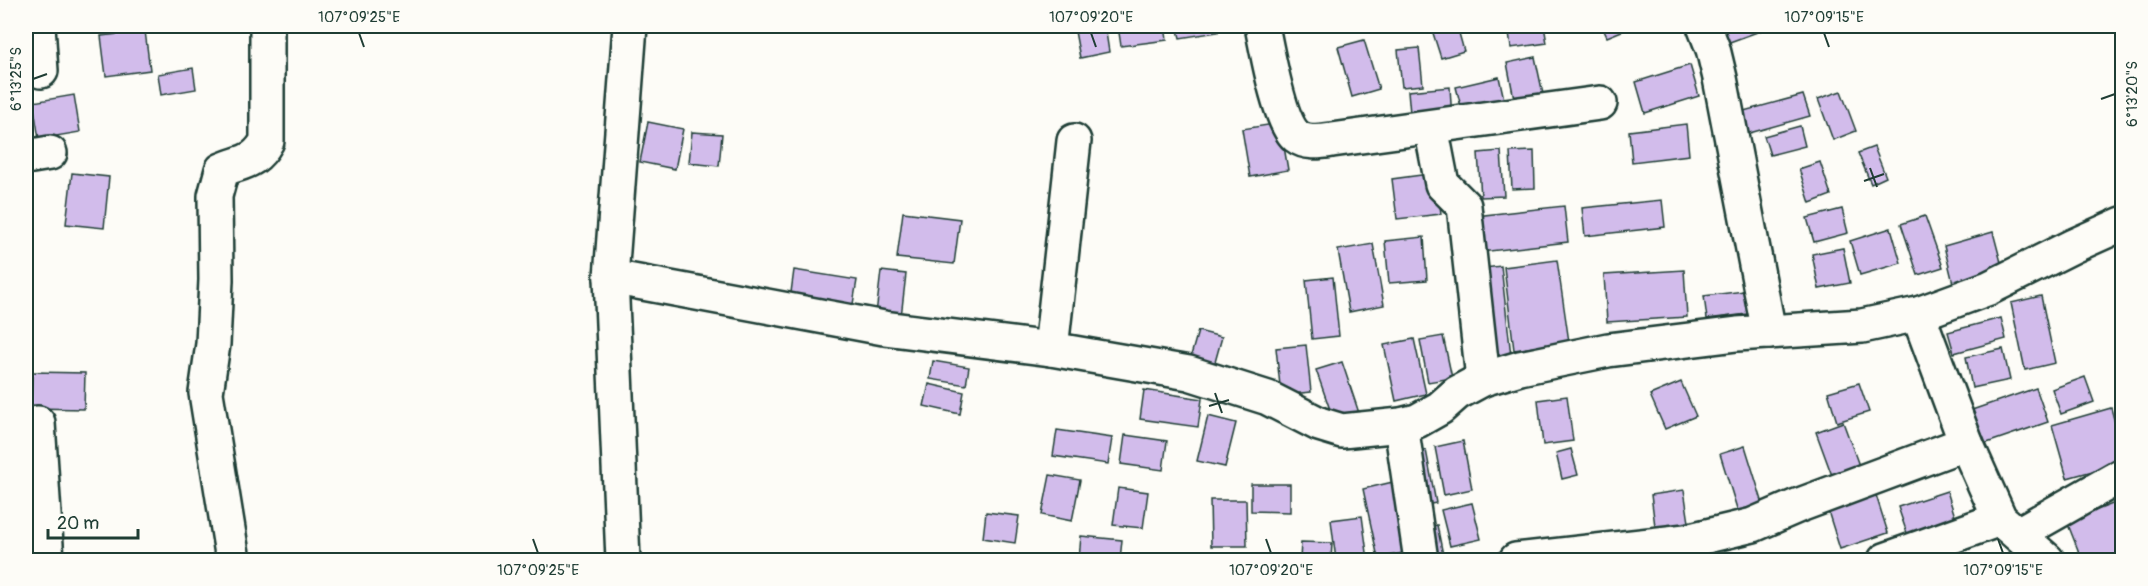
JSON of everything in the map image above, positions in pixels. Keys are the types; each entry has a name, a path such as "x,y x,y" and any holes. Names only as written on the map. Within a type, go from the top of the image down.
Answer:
{"street":[{"path":"38,26 41,71"},
{"path":"233,561 206,393 213,344 216,280 215,196 222,170 255,157 262,151 267,141 267,26"},
{"path":"624,561 611,277 630,26"},
{"path":"1262,26 1286,120 1296,136 1305,141 1320,142 1600,103"},
{"path":"1704,26 1713,49 1720,78 1768,332"},
{"path":"1431,127 1444,188 1464,206 1483,380"},
{"path":"1051,349 1074,141"},
{"path":"611,277 884,327 1051,349 1189,373 1268,398 1319,424 1342,431 1401,425 1417,421 1440,408 1457,393 1483,380 1520,368 1608,350 1768,332 1862,326 1918,314 1989,288 2122,224"},
{"path":"1918,314 1966,443 2009,526 2047,561"},
{"path":"38,423 47,561"},
{"path":"1401,425 1421,561"},
{"path":"1516,561 1686,541 1753,525 1797,506 1966,443"},
{"path":"1885,561 2009,526 2122,475"}],"building":[{"path":"1074,26 1105,26 1109,52 1080,58"},
{"path":"1118,26 1165,26 1167,40 1121,46"},
{"path":"1177,26 1217,26 1218,32 1180,38"},
{"path":"1445,26 1457,26 1464,51 1441,58 1432,30"},
{"path":"1508,26 1544,26 1547,43 1511,48"},
{"path":"1602,26 1634,26 1607,37"},
{"path":"1720,26 1758,26 1760,31 1727,43"},
{"path":"145,31 150,70 106,76 101,36"},
{"path":"1364,40 1379,89 1352,97 1338,47"},
{"path":"1419,48 1423,85 1402,87 1398,50"},
{"path":"1535,57 1546,108 1517,114 1507,63"},
{"path":"1690,65 1699,96 1645,113 1636,82"},
{"path":"193,68 196,89 161,95 158,74"},
{"path":"1499,77 1506,108 1464,118 1456,87"},
{"path":"1450,87 1452,120 1411,124 1408,91"},
{"path":"1841,91 1856,131 1833,140 1818,99"},
{"path":"74,95 80,132 39,139 33,102"},
{"path":"1803,95 1810,116 1746,134 1740,112"},
{"path":"648,122 683,129 675,169 640,162"},
{"path":"1280,123 1288,170 1250,177 1242,129"},
{"path":"1686,124 1689,155 1632,162 1629,131"},
{"path":"1800,126 1805,146 1770,155 1764,136"},
{"path":"692,132 722,134 719,166 689,163"},
{"path":"1874,147 1886,177 1871,184 1858,153"},
{"path":"1501,151 1504,196 1481,197 1478,153"},
{"path":"1534,151 1535,188 1512,189 1510,152"},
{"path":"1820,162 1831,195 1810,203 1799,169"},
{"path":"72,173 109,177 104,228 66,224"},
{"path":"1436,173 1441,214 1397,219 1392,179"},
{"path":"1662,200 1665,227 1585,236 1582,208"},
{"path":"1564,206 1568,242 1481,252 1476,216"},
{"path":"1842,209 1848,233 1814,242 1807,218"},
{"path":"903,212 960,219 954,264 897,258"},
{"path":"1925,216 1943,267 1918,275 1901,224"},
{"path":"1891,228 1901,263 1860,275 1850,241"},
{"path":"1993,232 2003,270 1953,283 1944,246"},
{"path":"1424,237 1427,280 1389,283 1385,241"},
{"path":"1373,244 1384,305 1349,312 1338,250"},
{"path":"1843,248 1850,283 1819,289 1812,254"},
{"path":"1557,260 1569,342 1514,350 1504,267"},
{"path":"1501,266 1511,356 1486,356 1476,269"},
{"path":"794,270 857,280 852,310 790,300"},
{"path":"1684,270 1687,317 1607,322 1604,275"},
{"path":"881,271 906,274 901,317 876,314"},
{"path":"1333,277 1339,336 1312,339 1306,280"},
{"path":"1744,291 1747,314 1707,319 1704,296"},
{"path":"2041,296 2055,363 2025,370 2011,303"},
{"path":"2001,318 2006,339 1954,353 1948,332"},
{"path":"1198,331 1222,337 1212,373 1188,366"},
{"path":"1443,336 1452,378 1428,382 1420,340"},
{"path":"1414,339 1426,394 1396,401 1384,345"},
{"path":"1306,345 1311,392 1281,395 1276,348"},
{"path":"2003,349 2010,380 1972,388 1966,357"},
{"path":"933,361 969,367 966,385 930,379"},
{"path":"1342,362 1359,413 1334,421 1316,370"},
{"path":"32,372 85,373 84,409 31,408"},
{"path":"2085,377 2094,402 2061,414 2052,389"},
{"path":"1681,382 1696,416 1665,429 1650,395"},
{"path":"1859,383 1869,412 1837,422 1828,392"},
{"path":"929,384 964,392 960,414 924,406"},
{"path":"2036,388 2048,422 1981,445 1969,411"},
{"path":"1144,390 1202,399 1198,427 1140,419"},
{"path":"1567,396 1573,441 1543,445 1538,400"},
{"path":"2111,408 2122,449 2122,463 2067,478 2052,425"},
{"path":"1208,416 1236,423 1225,467 1197,461"},
{"path":"1843,422 1861,471 1834,481 1816,432"},
{"path":"1057,430 1112,438 1108,464 1053,456"},
{"path":"1125,435 1167,441 1163,470 1121,464"},
{"path":"1463,441 1472,489 1444,495 1435,447"},
{"path":"1745,446 1764,507 1739,515 1720,454"},
{"path":"1571,449 1578,475 1562,479 1556,453"},
{"path":"1426,450 1436,503 1422,506 1412,453"},
{"path":"1050,475 1080,480 1072,521 1042,515"},
{"path":"1397,481 1413,551 1378,558 1363,489"},
{"path":"1251,484 1290,484 1290,512 1251,511"},
{"path":"1118,488 1148,492 1143,528 1113,525"},
{"path":"1684,490 1690,529 1656,534 1651,495"},
{"path":"1947,491 1957,523 1909,539 1898,507"},
{"path":"1875,492 1888,533 1840,549 1827,508"},
{"path":"1210,500 1246,500 1247,546 1211,546"},
{"path":"2120,501 2122,560 2082,560 2067,522"},
{"path":"1472,503 1481,539 1450,546 1441,510"},
{"path":"986,512 1019,516 1015,543 983,538"},
{"path":"1362,516 1368,560 1336,560 1331,520"},
{"path":"1437,525 1444,560 1429,560 1423,528"},
{"path":"1081,536 1122,540 1120,560 1079,559"},
{"path":"1301,542 1332,543 1331,560 1300,560"}]}
